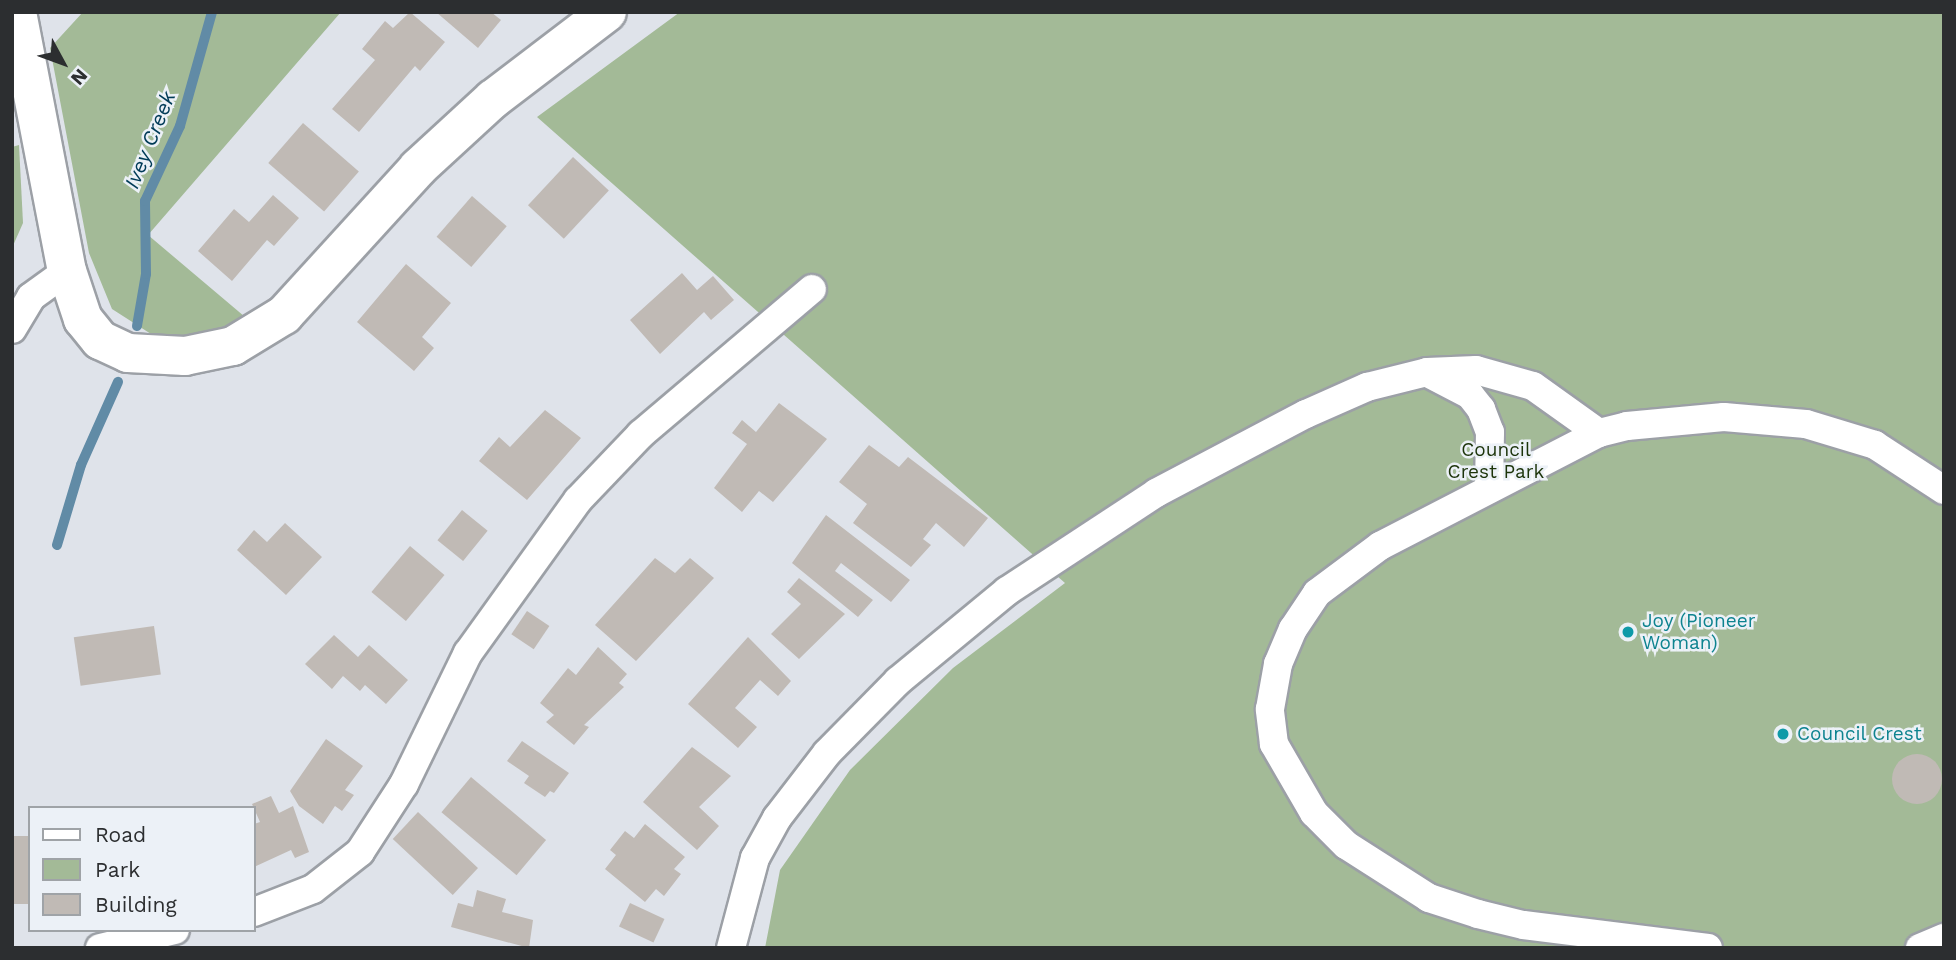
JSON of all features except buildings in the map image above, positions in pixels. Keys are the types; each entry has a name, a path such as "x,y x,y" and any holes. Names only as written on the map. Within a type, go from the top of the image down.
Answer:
{"street":[{"path":"17,12 67,271 83,319 100,340 128,353 185,356 233,346 284,315 418,168 493,99 607,12"},
{"path":"12,329 31,297 67,271"},
{"path":"256,911 313,889 360,852 404,784 468,653 578,500 641,434 812,289"},
{"path":"731,948 743,890 777,818 827,753 898,681 1007,591 1156,493 1306,414 1367,387 1427,372 1476,370 1533,386 1599,433"},
{"path":"1427,372 1470,395 1480,409 1490,432 1489,489"},
{"path":"1707,948 1523,926 1429,898 1346,845 1314,813 1286,774 1274,744 1270,709 1278,664 1317,593 1380,546 1599,433 1724,416 1806,424 1875,445 1944,489"},
{"path":"100,948 167,932"},
{"path":"1920,948 1944,939"}],"green space":[{"path":"83,12 341,12 148,235 251,322 234,330 174,339 151,334 112,309 89,253 50,48"},
{"name":"Council Crest Park","path":"680,12 1944,12 1944,948 765,948 780,870 850,770 953,668 1065,583 537,117"},
{"path":"19,145 23,223 12,248 12,147"}],"waterway":[{"name":"Ivey Creek","path":"137,326 146,274 145,201 180,126 212,12"},
{"name":"Ivey Creek","path":"57,545 81,465 118,382"}],"place":[{"name":"Joy (Pioneer Woman)","path":"1628,632"},
{"name":"Council Crest","path":"1783,734"}]}
